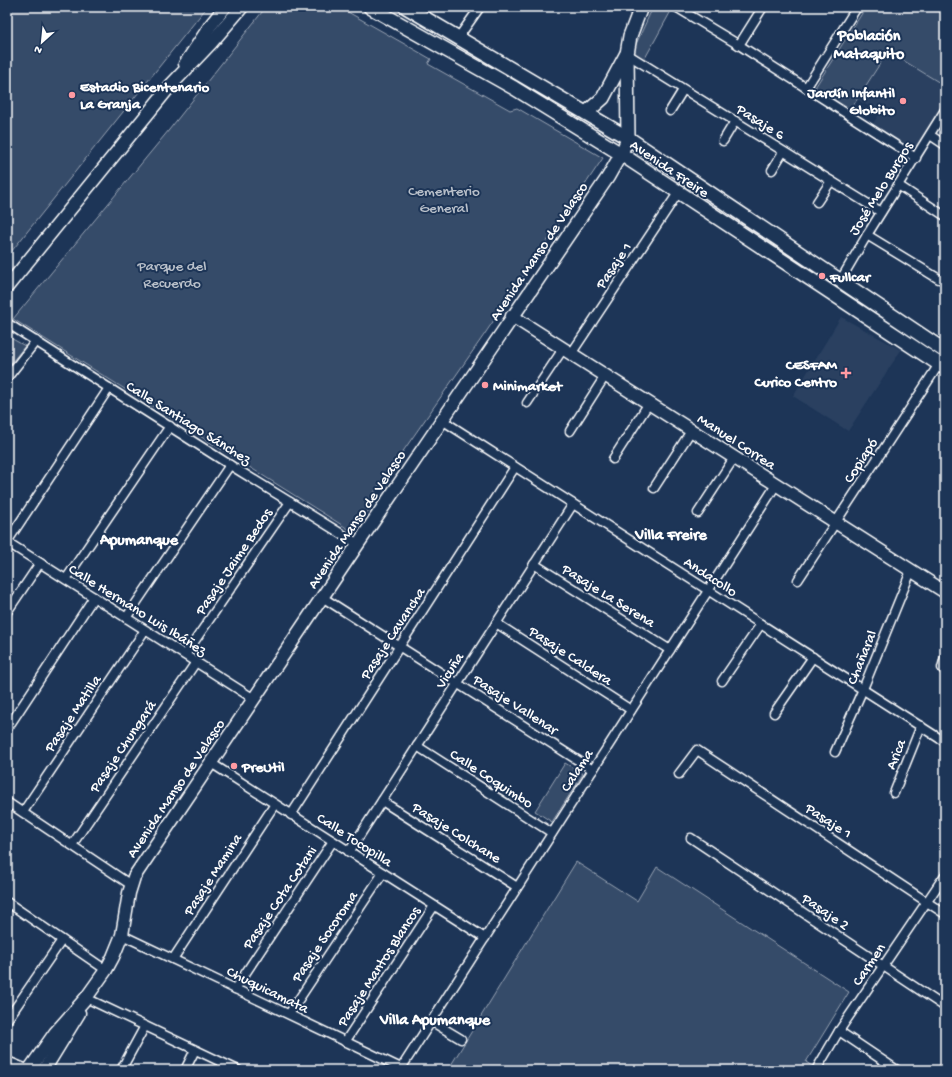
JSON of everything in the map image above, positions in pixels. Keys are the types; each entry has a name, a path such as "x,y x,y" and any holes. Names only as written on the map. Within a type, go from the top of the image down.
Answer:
{"main road":[{"name":"Avenida Freire","path":"370,7 514,88 621,154 943,362"},
{"name":"Avenida Freire","path":"406,7 628,138 945,351"},
{"name":"Avenida Manso de Velasco","path":"628,138 627,54 630,36 641,7"},
{"name":"Avenida Manso de Velasco","path":"586,113 603,98 627,54"}],"street":[{"path":"172,85 200,41 225,7"},
{"path":"7,288 172,85 221,33 242,7"},
{"path":"458,38 480,7"},
{"path":"676,7 739,45 916,158"},
{"path":"739,45 763,7"},
{"path":"806,88 857,7"},
{"name":"Pasaje 6","path":"627,54 881,212"},
{"path":"670,111 683,90"},
{"name":"José Melo Burgos","path":"840,281 945,110"},
{"path":"723,141 735,121"},
{"path":"930,135 945,145"},
{"name":"Avenida Manso de Velasco","path":"29,1070 55,1033 86,998 106,970 122,935 129,893 134,877 512,316 608,177 628,138"},
{"path":"772,170 784,152"},
{"path":"817,202 831,181"},
{"path":"898,185 945,216"},
{"name":"Pasaje 1","path":"527,403 567,351 678,192"},
{"path":"867,235 939,279"},
{"name":"Manuel Correa","path":"512,316 945,592"},
{"name":"Calle Santiago Sánchez","path":"7,323 230,465 358,544"},
{"path":"7,378 36,341"},
{"name":"Copiapó","path":"798,580 943,362"},
{"path":"570,431 605,376"},
{"path":"7,542 109,388"},
{"path":"613,459 648,403"},
{"name":"Andacollo","path":"442,420 945,742"},
{"path":"66,579 170,426"},
{"path":"654,488 691,431"},
{"path":"698,513 734,458"},
{"path":"126,618 230,465"},
{"name":"Pasaje Cavancha","path":"291,814 515,467"},
{"name":"Calama","path":"400,1069 776,485"},
{"name":"Pasaje Jaime Bedos","path":"185,655 290,502"},
{"name":"Vicuña","path":"349,852 573,504"},
{"name":"Calle Hermano Luis Ibáñez","path":"7,542 254,699"},
{"path":"7,612 40,563"},
{"name":"Pasaje La Serena","path":"534,564 670,650"},
{"name":"Chañaral","path":"835,752 863,689 911,571"},
{"path":"7,729 94,597"},
{"name":"Pasaje Vallenar","path":"322,597 593,770"},
{"name":"Pasaje Caldera","path":"496,623 631,710"},
{"path":"722,681 761,624"},
{"name":"Pasaje Matilla","path":"23,812 145,630"},
{"path":"774,713 813,657"},
{"path":"945,657 942,668 945,671"},
{"name":"Pasaje Chungará","path":"72,845 196,662"},
{"name":"Arica","path":"894,793 921,726"},
{"name":"Calle Coquimbo","path":"417,746 552,833"},
{"name":"Pasaje 1","path":"679,774 697,750 945,914"},
{"name":"Calle Tocopilla","path":"211,763 484,938"},
{"name":"Pasaje Colchane","path":"382,801 517,887"},
{"path":"7,802 131,885"},
{"name":"Pasaje Mamina","path":"173,959 275,804"},
{"name":"Pasaje 2","path":"691,838 945,1007"},
{"name":"Pasaje Cota Cotani","path":"235,989 333,841"},
{"name":"Pasaje Socoroma","path":"289,1014 383,873"},
{"name":"Carmen","path":"816,1070 839,1031 945,875"},
{"path":"7,903 106,970"},
{"name":"Pasaje Mantos Blancos","path":"345,1042 434,906"},
{"name":"Chuquicamata","path":"122,935 289,1014 400,1069"},
{"path":"7,1020 62,940"},
{"path":"86,998 238,1070"},
{"name":"Avenida Manso de Velasco","path":"44,1070 66,1035 86,998"},
{"path":"431,1021 461,1038"},
{"path":"121,1070 145,1026"},
{"path":"839,1031 897,1070"},
{"path":"185,1070 195,1050"},
{"path":"7,1063 24,1070"}],"shaded area":[{"name":"Jardín Infantil Globito","path":"888,51 945,86 945,103 914,153 871,127 880,113 858,100"},
{"name":"CESFAM Curico Centro","path":"841,317 901,350 848,431 793,396"}],"green space":[{"name":"Estadio Bicentenario La Granja","path":"7,7 207,7 7,257"},
{"name":"Cementerio General","path":"266,7 339,7 431,59 428,64 510,110 517,108 603,158 484,335 367,503 369,510 353,532 13,319 169,130"},
{"path":"653,7 664,7 671,11 644,60 632,53"},
{"path":"866,7 945,7 945,86 888,51 849,112 814,89"},
{"path":"7,336 25,346 7,368"},
{"path":"565,763 583,774 552,822 535,811"},
{"path":"576,862 637,901 657,867 849,992 806,1062 818,1070 459,1070 451,1065"}],"place":[{"name":"Estadio Bicentenario La Granja","path":"72,95"},
{"name":"Jardín Infantil Globito","path":"903,101"},
{"name":"Fullcar","path":"822,276"},
{"name":"CESFAM Curico Centro","path":"846,373"},
{"name":"Minimarket","path":"485,385"},
{"name":"PreUtil","path":"234,766"}],"district":[{"name":"Población Mataquito","path":"869,43"},
{"name":"Villa Freire","path":"671,533"},
{"name":"Apumanque","path":"139,538"},
{"name":"Villa Apumanque","path":"435,1018"}],"park label":[{"name":"Parque del Recuerdo","path":"172,274"}]}
